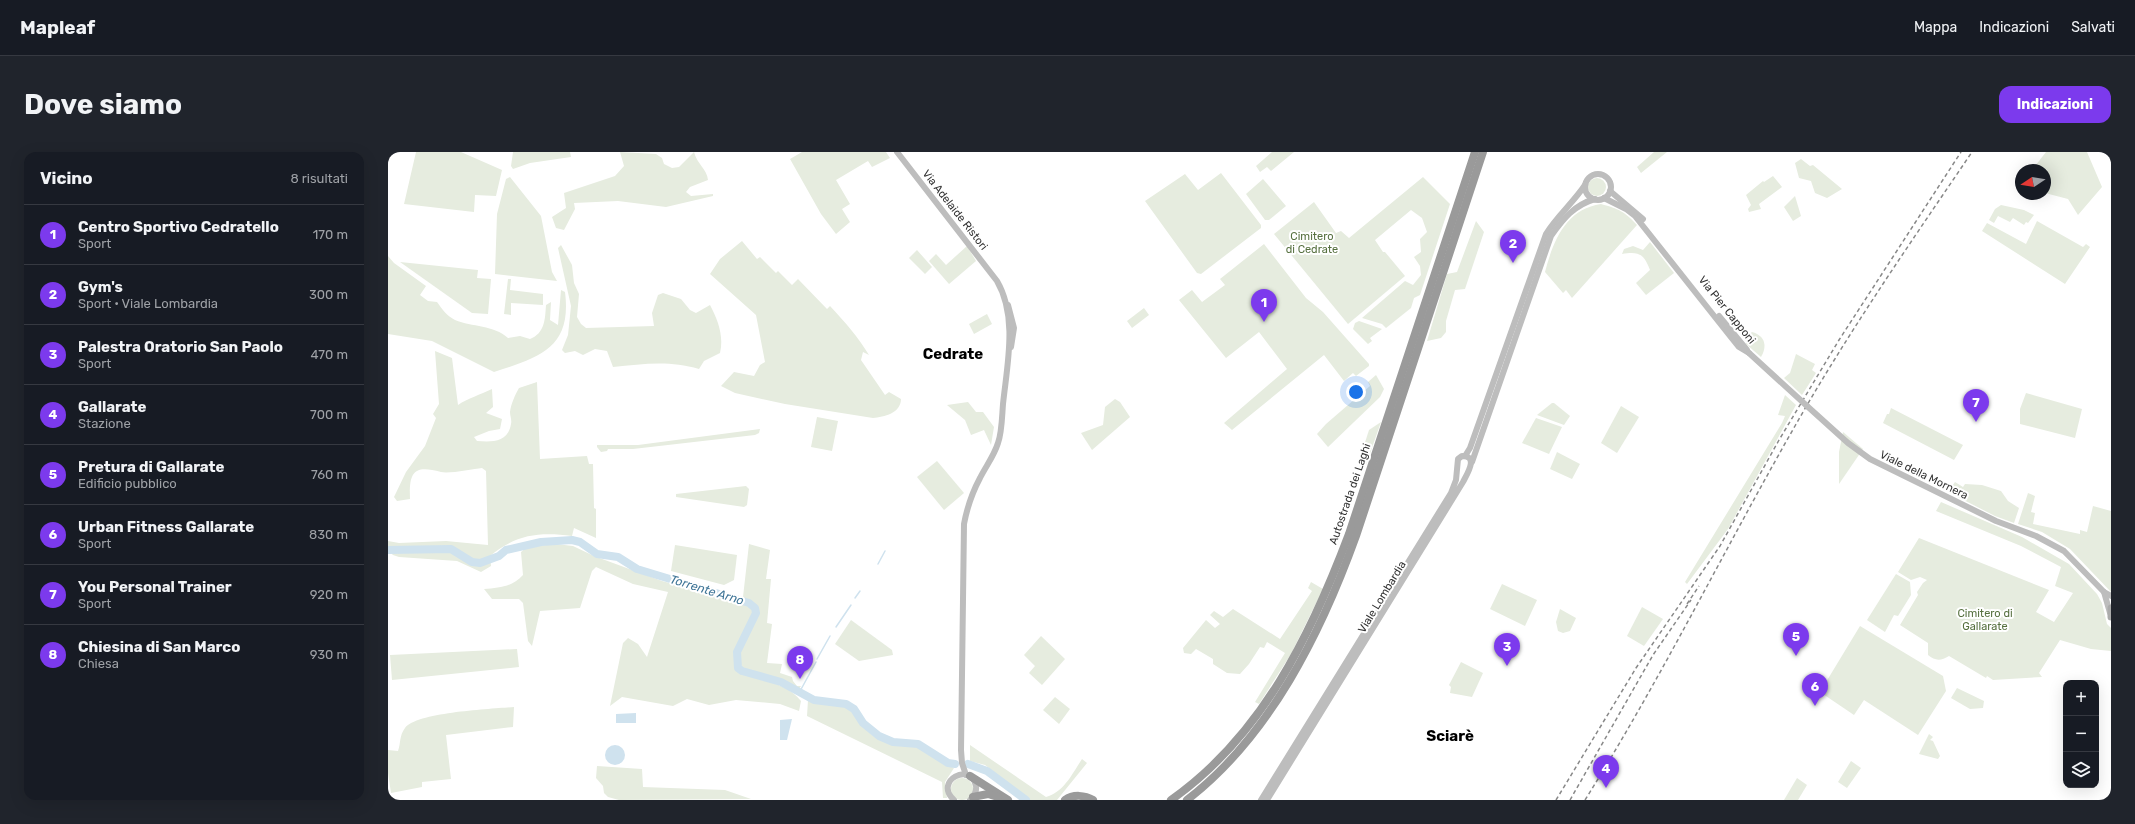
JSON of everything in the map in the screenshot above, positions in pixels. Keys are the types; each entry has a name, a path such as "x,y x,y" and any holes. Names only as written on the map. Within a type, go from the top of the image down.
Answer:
{"highway":[{"name":"Autostrada dei Laghi","path":"1171,800 1214,766 1240,738 1290,664 1310,628 1331,582 1349,534 1475,152"},
{"name":"Autostrada dei Laghi","path":"1188,800 1230,761 1272,706 1307,651 1336,591 1483,152"},
{"path":"1165,800 1240,738"},
{"path":"968,776 1008,800"},
{"path":"972,799 991,794 1002,800"},
{"path":"1065,800 1070,797 1082,796 1093,800"}],"main road":[{"name":"Via Adelaide Ristori","path":"897,152 997,280 1002,291 1008,326 1009,354 999,441 993,458 980,477 967,507 964,524 961,750"},
{"path":"1602,174 1610,181 1610,191 1604,198 1576,207 1551,236 1472,462 1468,470 1464,471 1458,468 1458,459 1465,456 1470,448 1543,239 1554,221 1578,196 1590,176 1602,174"},
{"path":"1585,185 1587,194 1595,200"},
{"name":"Via Pier Capponi","path":"1610,191 1638,212 1749,353"},
{"name":"Via Pier Capponi","path":"1604,198 1636,216 1739,347 1749,353"},
{"name":"Viale della Mornera","path":"1749,353 1860,453 1996,522 2036,536 2064,551 2104,592 2111,596"},
{"path":"1465,456 1469,457 1472,462"},
{"name":"Viale Lombardia","path":"1306,731 1451,494 1458,468"},
{"name":"Viale Lombardia","path":"1306,731 1463,482 1468,470"},
{"name":"Viale della Mornera","path":"2104,592 2111,613"},
{"path":"1261,800 1306,731"},
{"path":"1267,800 1306,731"},
{"path":"954,800 949,795 948,788 949,782 957,775 961,750"},
{"path":"961,750 962,763 968,776 974,781 976,788 972,799"},
{"path":"957,775 968,776"}],"green space":[{"path":"416,152 461,152 502,170 496,196 475,195 474,212 404,204"},
{"path":"513,152 570,152 571,157 530,163 513,169 511,166"},
{"path":"620,152 656,154 662,158 664,164 672,168 679,167 694,152 697,160 706,173 708,180 690,187 686,192 691,196 713,194 713,196 666,207 618,201 574,203 575,209 564,230 556,228 552,217 566,208 564,193 615,176 624,166"},
{"path":"802,152 886,152 890,158 872,167 868,161 836,180 850,204 842,209 850,222 836,234 821,214 790,159"},
{"path":"1272,152 1294,152 1271,171 1267,167 1260,172 1256,166"},
{"path":"1654,152 1667,152 1641,173 1637,167"},
{"path":"2046,152 2087,152 2102,187 2078,215 2068,199 2051,195 2051,164 2037,164"},
{"path":"1801,159 1810,166 1813,165 1842,189 1827,198 1815,193 1811,181 1799,178 1795,163"},
{"path":"1221,173 1261,225 1261,228 1201,274 1197,273 1145,201 1185,174 1198,190"},
{"path":"1773,176 1782,187 1759,204 1761,209 1749,212 1748,209 1751,205 1746,195 1763,181 1764,182"},
{"path":"510,177 541,216 552,272 557,281 495,274 497,214 506,179"},
{"name":"Cimitero di Cedrate","path":"1423,177 1450,204 1420,295 1414,298 1411,308 1386,328 1382,324 1362,318 1405,281 1413,285 1421,275 1420,266 1414,257 1421,252 1420,239 1427,232 1422,218 1411,210 1375,240 1383,252 1385,252 1405,276 1348,324 1274,234 1314,202 1336,233 1341,231 1349,238"},
{"path":"1593,178 1601,178 1606,183 1604,194 1601,196 1593,196 1588,191 1588,183"},
{"path":"1263,179 1286,206 1269,220 1265,220 1246,194"},
{"path":"1795,196 1801,216 1793,221 1784,207"},
{"path":"1601,204 1621,211 1637,225 1572,298 1566,290 1563,293 1545,272 1548,260 1557,238 1570,220 1579,212 1589,207"},
{"path":"2001,205 2024,210 2034,215 2028,223 2026,222 2024,225 2013,218 2010,222 1998,216 1994,223 1989,220 1995,209"},
{"path":"1476,221 1484,232 1465,289 1455,290 1446,321 1446,332 1441,338 1427,341 1447,274 1457,272"},
{"path":"2037,221 2083,247 2086,244 2090,247 2065,284 1982,231 1987,223 2026,244"},
{"path":"742,241 757,259 760,257 776,273 778,271 792,285 798,279 827,309 830,306 841,318 869,355 863,352 861,360 885,395 889,392 901,399 898,408 895,411 882,417 873,418 785,404 735,393 721,386 734,372 754,376 760,365 765,362 756,315 710,274 720,259"},
{"path":"1650,242 1674,273 1646,295 1636,283 1650,270 1645,260 1637,254 1622,254 1624,249 1633,246 1643,250"},
{"path":"1264,244 1306,298 1323,312 1369,364 1369,366 1356,376 1353,373 1344,381 1324,355 1232,430 1224,423 1287,369 1259,332 1226,358 1179,300 1192,290 1202,302 1225,285 1220,279"},
{"path":"561,245 572,265 574,283 579,294 577,317 581,324 586,328 654,326 652,313 658,295 663,293 681,299 690,310 696,313 710,305 720,328 720,353 704,361 699,369 677,364 645,364 613,367 607,351 595,349 583,355 575,351 565,353 562,350 568,335 571,306 558,248"},
{"path":"967,246 976,261 949,284 929,261 936,254 946,265"},
{"path":"917,250 932,267 925,274 909,258"},
{"path":"388,256 394,263 426,286 420,295 428,301 437,302 452,318 462,322 490,328 508,338 520,336 530,339 539,333 543,325 546,305 551,302 550,320 558,325 561,290 565,292 566,311 563,326 558,338 550,347 539,355 511,367 494,372 432,341 388,334"},
{"path":"400,262 478,270 477,278 491,279 488,314 472,313"},
{"path":"508,279 511,279 510,290 543,294 543,305 511,303 511,315 504,314"},
{"path":"1144,308 1149,315 1132,328 1127,321"},
{"path":"987,314 992,324 974,334 969,324"},
{"path":"1359,321 1382,329 1370,338 1372,341 1368,344 1353,329 1355,323"},
{"path":"1752,332 1763,339 1764,349 1761,357 1746,344 1747,336"},
{"path":"435,351 452,358 458,405 492,389 493,407 486,413 502,419 500,429 489,431 474,437 477,441 493,441 503,438 509,430 511,424 511,406 519,388 537,382 540,459 587,456 589,464 593,464 596,538 574,528 572,536 549,534 529,536 509,543 490,556 491,566 481,572 457,561 399,557 393,555 388,550 388,541 399,543 446,541 488,545 486,471 482,468 450,472 424,469 419,470 412,477 410,483 410,499 397,501 394,497 406,472 425,446 436,418 433,414 439,404"},
{"path":"1796,354 1815,364 1812,370 1816,373 1802,395 1784,378 1790,373"},
{"path":"1376,375 1384,389 1380,397 1328,447 1317,434 1326,424 1370,386 1368,382"},
{"path":"2026,393 2082,409 2075,438 2020,424 2020,409"},
{"path":"1785,395 1796,405 1728,529 1687,584 1685,582 1782,423 1785,416 1778,415"},
{"path":"1115,399 1120,402 1130,417 1092,450 1081,433 1103,425 1105,407"},
{"path":"968,402 976,412 983,412 994,427 991,445 984,430 971,435 965,420 947,405"},
{"path":"1552,403 1570,416 1564,425 1537,415"},
{"path":"1621,406 1639,417 1617,453 1601,443"},
{"path":"1891,408 1963,445 1954,460 1883,423"},
{"path":"817,417 838,421 832,451 811,447"},
{"path":"1536,418 1562,427 1549,454 1522,443"},
{"path":"1381,422 1366,465 1360,458 1369,430"},
{"path":"760,429 759,433 755,435 633,449 608,449 607,451 601,452 597,447 597,445 638,445"},
{"path":"1843,432 1863,449 1839,484 1839,452"},
{"path":"1557,452 1580,464 1572,479 1550,469"},
{"path":"937,461 964,493 944,510 917,477"},
{"path":"1955,482 1963,487 1965,484 1982,485 2001,491 2008,501 2019,508 2014,523 1995,516 1948,492"},
{"path":"746,486 749,489 747,505 744,507 676,497 676,494"},
{"path":"2028,493 2035,496 2031,512 2035,513 2033,524 2080,534 2080,530 2087,532 2093,506 2111,511 2111,592 2070,549 2042,532 2018,524"},
{"name":"Cimitero di Gallarate","path":"1941,502 2022,537 2069,564 2097,594 2102,603 2107,624 2111,628 2111,651 2091,649 2060,640 2039,673 2042,677 1993,680 1987,676 1986,678 1949,656 1938,660 1928,655 1928,643 1900,625 1918,595 1917,592 1927,580 1920,577 1911,580 1898,572 1919,538 2049,590 2036,612 2054,622 2073,593 2055,586 2061,567 2021,546 1936,511"},
{"path":"556,544 573,546 594,556 662,581 742,603 751,607 753,612 735,652 735,666 738,671 788,689 801,701 799,711 780,704 736,700 709,705 687,699 673,706 622,697 610,706 623,643 628,638 638,644 647,657 668,592 633,584 596,567 592,571 580,608 540,611 532,646 528,641 523,603 519,599 492,599 484,589 500,587 519,579 523,575 521,552 527,547"},
{"path":"749,544 770,550 766,579 771,579 767,623 772,624 767,663 782,664 780,673 792,677 797,686 801,686 799,689 747,670 741,665 741,651 756,615 757,607 743,597"},
{"path":"675,545 737,555 734,580 724,585 671,571"},
{"path":"1896,574 1910,582 1911,595 1898,616 1894,615 1885,632 1867,620"},
{"path":"1311,582 1323,589 1291,654 1259,704 1255,702 1285,653 1267,642 1264,648 1260,647 1249,664 1240,674 1227,673 1213,664 1213,659 1196,649 1191,654 1184,653 1183,648 1206,620 1215,628 1220,624 1210,615 1214,611 1223,617 1233,609 1280,639 1312,591 1308,588"},
{"path":"1502,584 1537,600 1525,626 1490,609"},
{"path":"1642,607 1663,619 1644,646 1627,636"},
{"path":"1560,609 1576,618 1570,631 1563,633 1558,631 1556,622"},
{"path":"851,620 892,650 893,655 859,661 835,644"},
{"path":"1860,626 1943,676 1946,691 1918,735 1864,700 1854,715 1820,692"},
{"path":"1041,636 1065,659 1042,685 1029,673 1035,666 1024,655"},
{"path":"517,649 519,667 392,680 390,655"},
{"path":"1461,662 1483,673 1472,697 1450,693 1451,687 1449,685"},
{"path":"1957,688 1984,701 1983,708 1970,709 1951,698"},
{"path":"1055,697 1070,709 1059,724 1043,710"},
{"path":"808,700 844,705 852,709 871,734 876,737 895,744 917,746 932,757 954,768 945,782 947,798 943,798 942,782 807,716"},
{"path":"514,707 513,727 446,735 451,779 422,782 422,787 391,793 388,773 388,750 398,751 403,731 412,723 424,718 456,712"},
{"path":"1929,734 1933,737 1930,740 1933,741 1940,756 1938,759 1919,754"},
{"path":"970,745 1046,797 1052,795 1063,787 1082,759 1087,763 1057,800 1030,800 985,765 970,761"},
{"path":"1851,761 1861,768 1847,788 1838,782"},
{"path":"597,766 642,769 643,787 725,790 751,799 619,800 608,797 604,793 603,786 596,778"},
{"path":"962,778 970,781 973,789 970,797 962,800 954,797 951,789 954,781"},
{"path":"1797,778 1807,785 1798,800 1784,800"}],"water":[{"path":"636,713 636,723 616,723 616,714"},
{"path":"792,719 787,740 780,740 780,720"},
{"path":"615,745 622,748 625,755 622,762 615,765 608,762 605,755 608,748"}],"waterway":[{"name":"Torrente Arno","path":"388,550 451,549 472,562 480,563 499,556 506,550 541,542 572,540 580,542 597,554 618,557 637,569 749,603 755,608 756,613 737,652 738,668 742,671 781,682 814,700 846,704 854,709 863,723 879,736 893,742 918,744 948,763 955,764"},
{"path":"878,564 885,551"},
{"path":"855,598 860,591"},
{"path":"836,627 851,605"},
{"path":"817,659 830,636"},
{"path":"799,693 816,662"},
{"name":"Torrente Arno","path":"968,764 987,771 1026,800"}],"railway":[{"path":"1556,800 1636,668 1720,546 1779,440 1839,340 1961,152"},
{"path":"1585,800 1640,708 1795,426 1881,287 1972,152"},
{"path":"1687,604 1699,586"},
{"path":"1570,800 1653,655 1691,600"}],"place":[{"name":"Gym's","path":"1513,263"},
{"name":"Centro Sportivo Cedratello","path":"1264,322"},
{"name":"You Personal Trainer","path":"1976,422"},
{"name":"Pretura di Gallarate","path":"1796,656"},
{"name":"Palestra Oratorio San Paolo","path":"1507,666"},
{"name":"Chiesina di San Marco","path":"800,679"},
{"name":"Urban Fitness Gallarate","path":"1815,706"},
{"name":"Gallarate","path":"1606,788"}],"district":[{"name":"Cedrate","path":"953,354"},
{"name":"Sciarè","path":"1450,736"}]}
